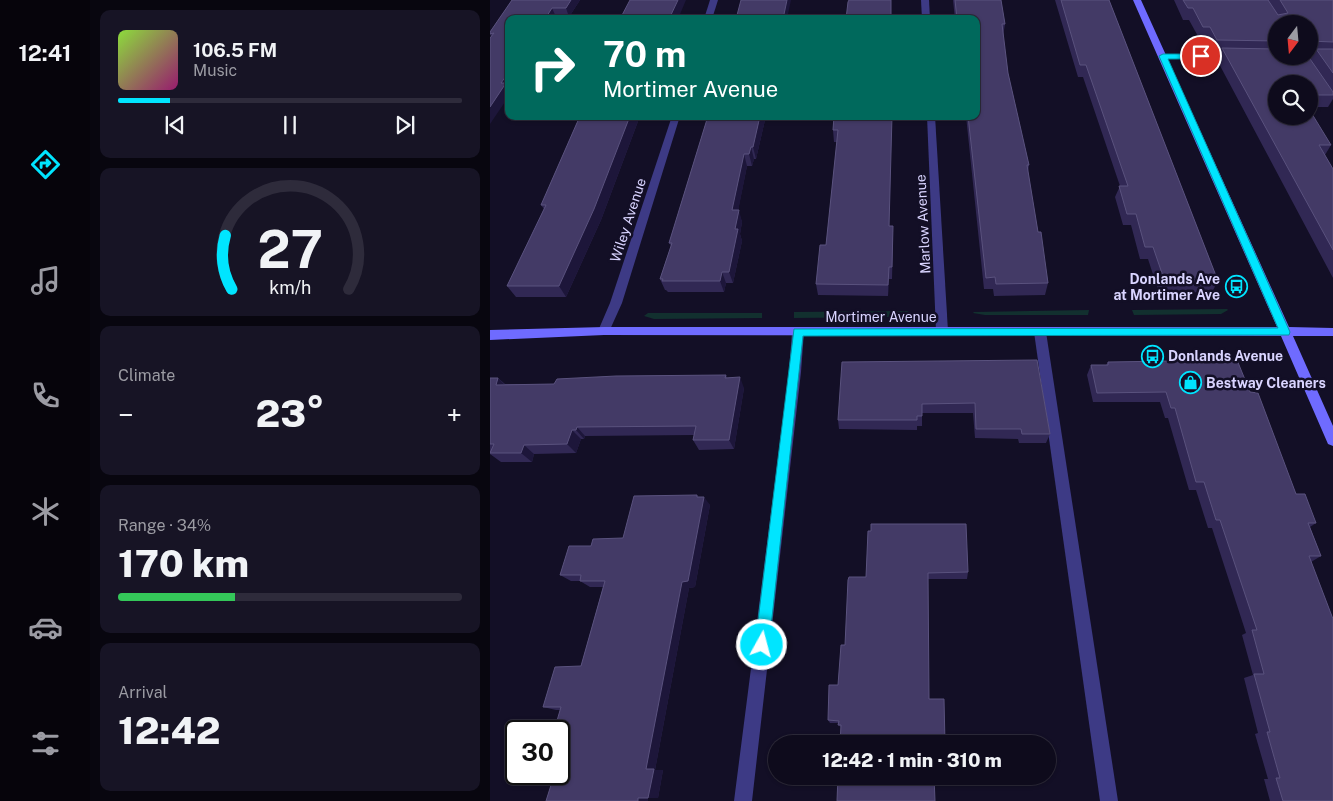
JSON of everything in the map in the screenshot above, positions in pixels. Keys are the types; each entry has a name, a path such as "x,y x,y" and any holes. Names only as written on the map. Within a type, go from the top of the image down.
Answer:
{"street":[{"path":"709,15 714,0"},
{"path":"925,0 926,15"},
{"path":"1138,0 1333,440"},
{"path":"1163,56 1240,57"},
{"name":"Wiley Avenue","path":"604,331 619,294 675,120"},
{"name":"Marlow Avenue","path":"931,120 942,331"},
{"name":"Mortimer Avenue","path":"490,335 604,331 1333,332"},
{"path":"743,801 794,381 798,332"},
{"path":"1040,332 1109,801"}],"green space":[{"path":"1227,309 1221,314 1134,315 1132,310"},
{"path":"1089,310 1088,315 985,315 973,313 974,312"},
{"path":"908,311 910,313 903,316 889,317 794,318 794,312"},
{"path":"648,313 762,313 762,318 654,319 644,316"}],"building":[{"path":"512,0 571,0 566,8 552,8 548,15 505,15 505,78 501,83 505,84 490,107 490,38 494,33 490,34"},
{"path":"630,0 678,0 671,15 622,15"},
{"path":"741,0 787,0 784,15 737,15"},
{"path":"849,0 891,0 891,15 846,15"},
{"path":"955,0 1001,0 1005,24 1002,24 1008,73 1029,165 1027,165 1038,232 1041,232 1048,283 996,284 995,277 986,278 968,120 980,120 980,15 957,15"},
{"path":"1061,0 1109,0 1218,281 1165,282 1153,247 1145,247 1136,214 1127,214 1119,186 1128,186 1086,65 1080,65"},
{"path":"1183,0 1268,0 1278,15 1268,15 1268,41 1217,40 1210,27 1203,27 1193,8 1188,8"},
{"path":"1280,0 1333,0 1333,42 1318,41 1318,15 1278,15 1288,13"},
{"path":"1222,48 1268,49 1268,65 1314,65 1333,92 1333,95 1318,95 1318,75 1268,75 1268,125 1318,124 1331,145 1319,145 1333,169 1333,250"},
{"path":"1318,49 1333,49 1333,73 1318,52"},
{"path":"578,120 628,120 594,209 559,286 507,286 546,205 541,205"},
{"path":"707,120 759,120 753,147 751,147 749,154 744,154 732,210 739,210 735,229 738,229 729,272 722,272 720,281 662,281 663,279 660,279 672,243 669,243"},
{"path":"834,120 892,120 889,226 893,226 892,267 889,267 888,285 816,284 820,245 826,245 838,130 833,130"},
{"path":"1037,360 1050,434 1022,434 1021,429 976,429 975,403 922,404 922,416 917,416 917,420 838,420 842,362"},
{"path":"1237,360 1250,392 1258,393 1296,494 1305,494 1316,523 1308,523 1321,556 1309,556 1333,619 1333,801 1283,801 1276,778 1280,778 1267,732 1270,732 1254,674 1264,674 1252,630 1257,630 1220,520 1216,520 1204,482 1196,482 1175,408 1171,408 1166,392 1097,393 1091,365 1108,365 1108,362"},
{"path":"726,375 725,378 740,377 729,440 693,440 696,426 577,427 576,430 572,430 567,444 524,445 521,453 490,453 494,444 490,444 490,378 498,378 496,385 554,384 557,379 616,376"},
{"path":"697,495 697,497 704,497 688,581 682,582 646,769 654,769 648,798 638,798 638,801 546,801 551,785 570,785 570,720 557,720 561,707 543,707 555,667 581,666 605,581 580,581 581,575 560,575 569,546 591,546 593,539 623,538 634,496"},
{"path":"871,524 966,524 968,572 928,573 929,699 944,699 945,735 840,735 841,725 838,725 839,721 828,720 829,685 838,685 841,645 845,645 848,580 849,577 866,577 868,531 871,531"},
{"path":"838,785 934,785 935,801 837,801"}],"place":[{"name":"Donlands Ave at Mortimer Ave","path":"1236,287"},
{"name":"Donlands Avenue","path":"1152,356"},
{"name":"Bestway Cleaners","path":"1190,383"}],"route":[{"path":"762,645 795,372 798,332 1285,332 1163,56 1201,56"}]}
